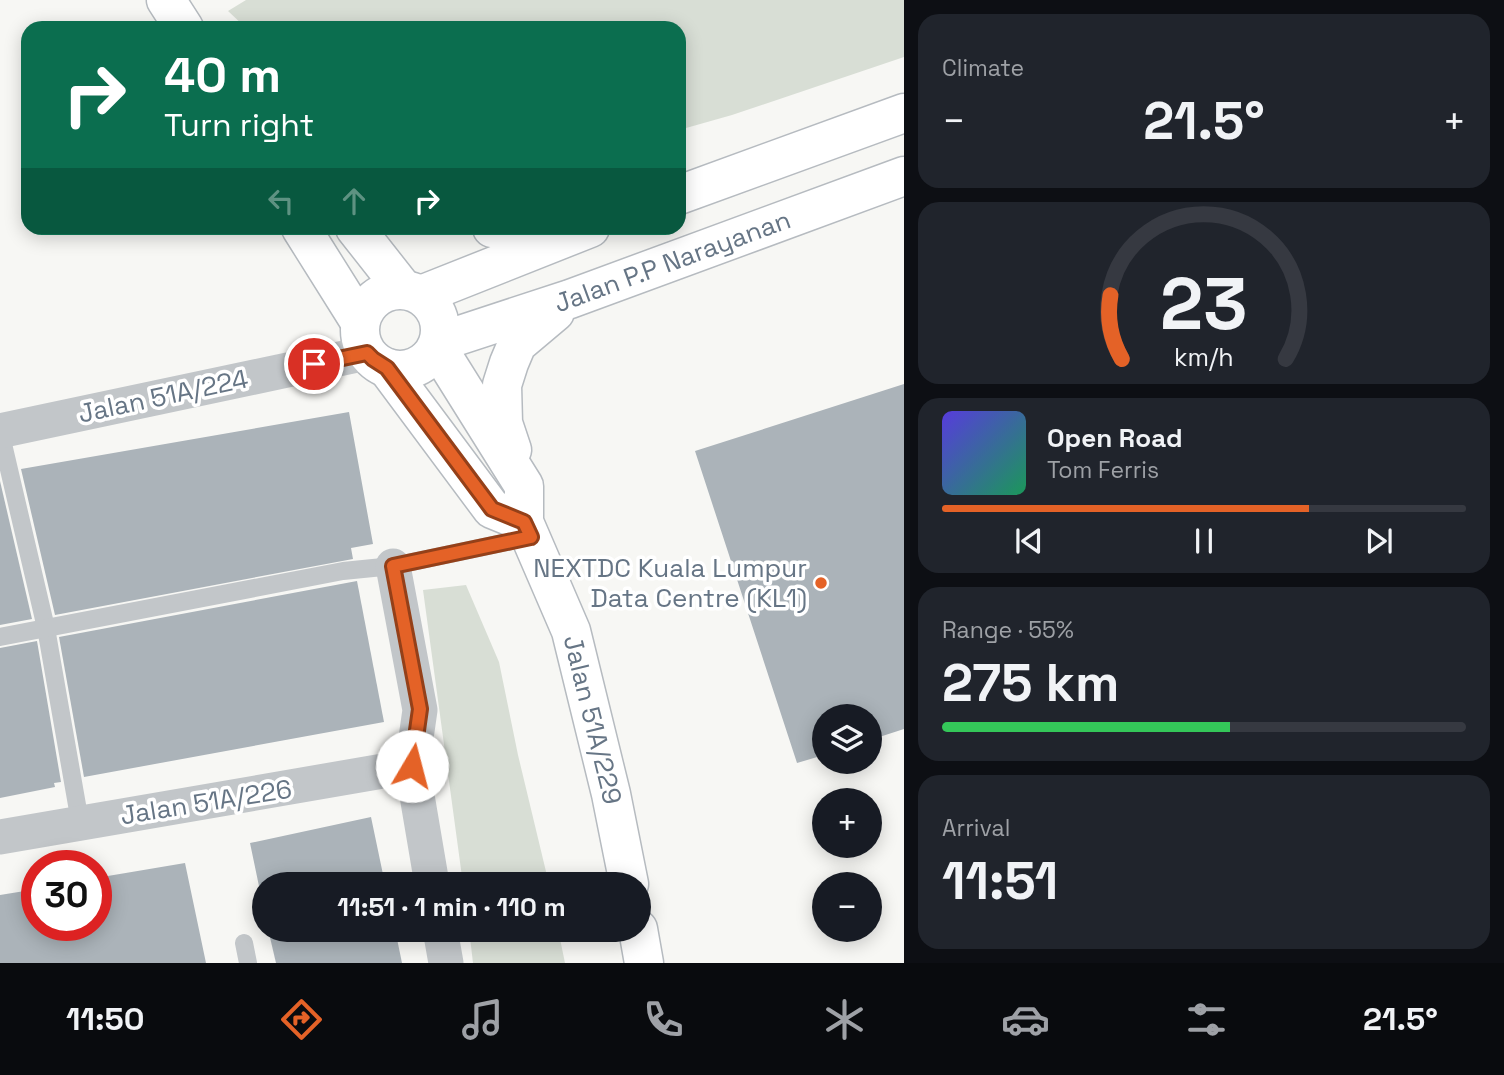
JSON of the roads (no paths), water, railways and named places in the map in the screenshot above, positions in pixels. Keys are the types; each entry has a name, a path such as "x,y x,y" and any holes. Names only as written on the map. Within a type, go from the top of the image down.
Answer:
{"main road":[{"path":"686,192 904,113"},
{"name":"Jalan P.P Narayanan","path":"438,345 904,176"},
{"path":"305,235 371,348 492,509 526,515 503,423 502,385 517,344 570,299"},
{"path":"361,235 412,292 432,304 438,316 441,328 438,345 428,359 416,367 402,370 371,348 366,308 375,297 388,291 412,292 571,235"},
{"name":"Jalan 51A/229","path":"438,345 526,515 571,631 611,794 627,872"},
{"path":"640,942 644,963"}],"street":[{"name":"Jalan 51A/224","path":"0,430 371,348"},
{"path":"393,566 420,709 412,766 430,872"},
{"name":"Jalan 51A/226","path":"0,837 412,766"},
{"path":"442,942 446,963"}],"lane":[{"path":"0,430 46,628 80,822"},
{"path":"0,637 343,571 393,566 526,515"},
{"path":"244,943 248,963"}],"place":[{"name":"NEXTDC Kuala Lumpur Data Centre (KL1)","path":"821,583"}]}
